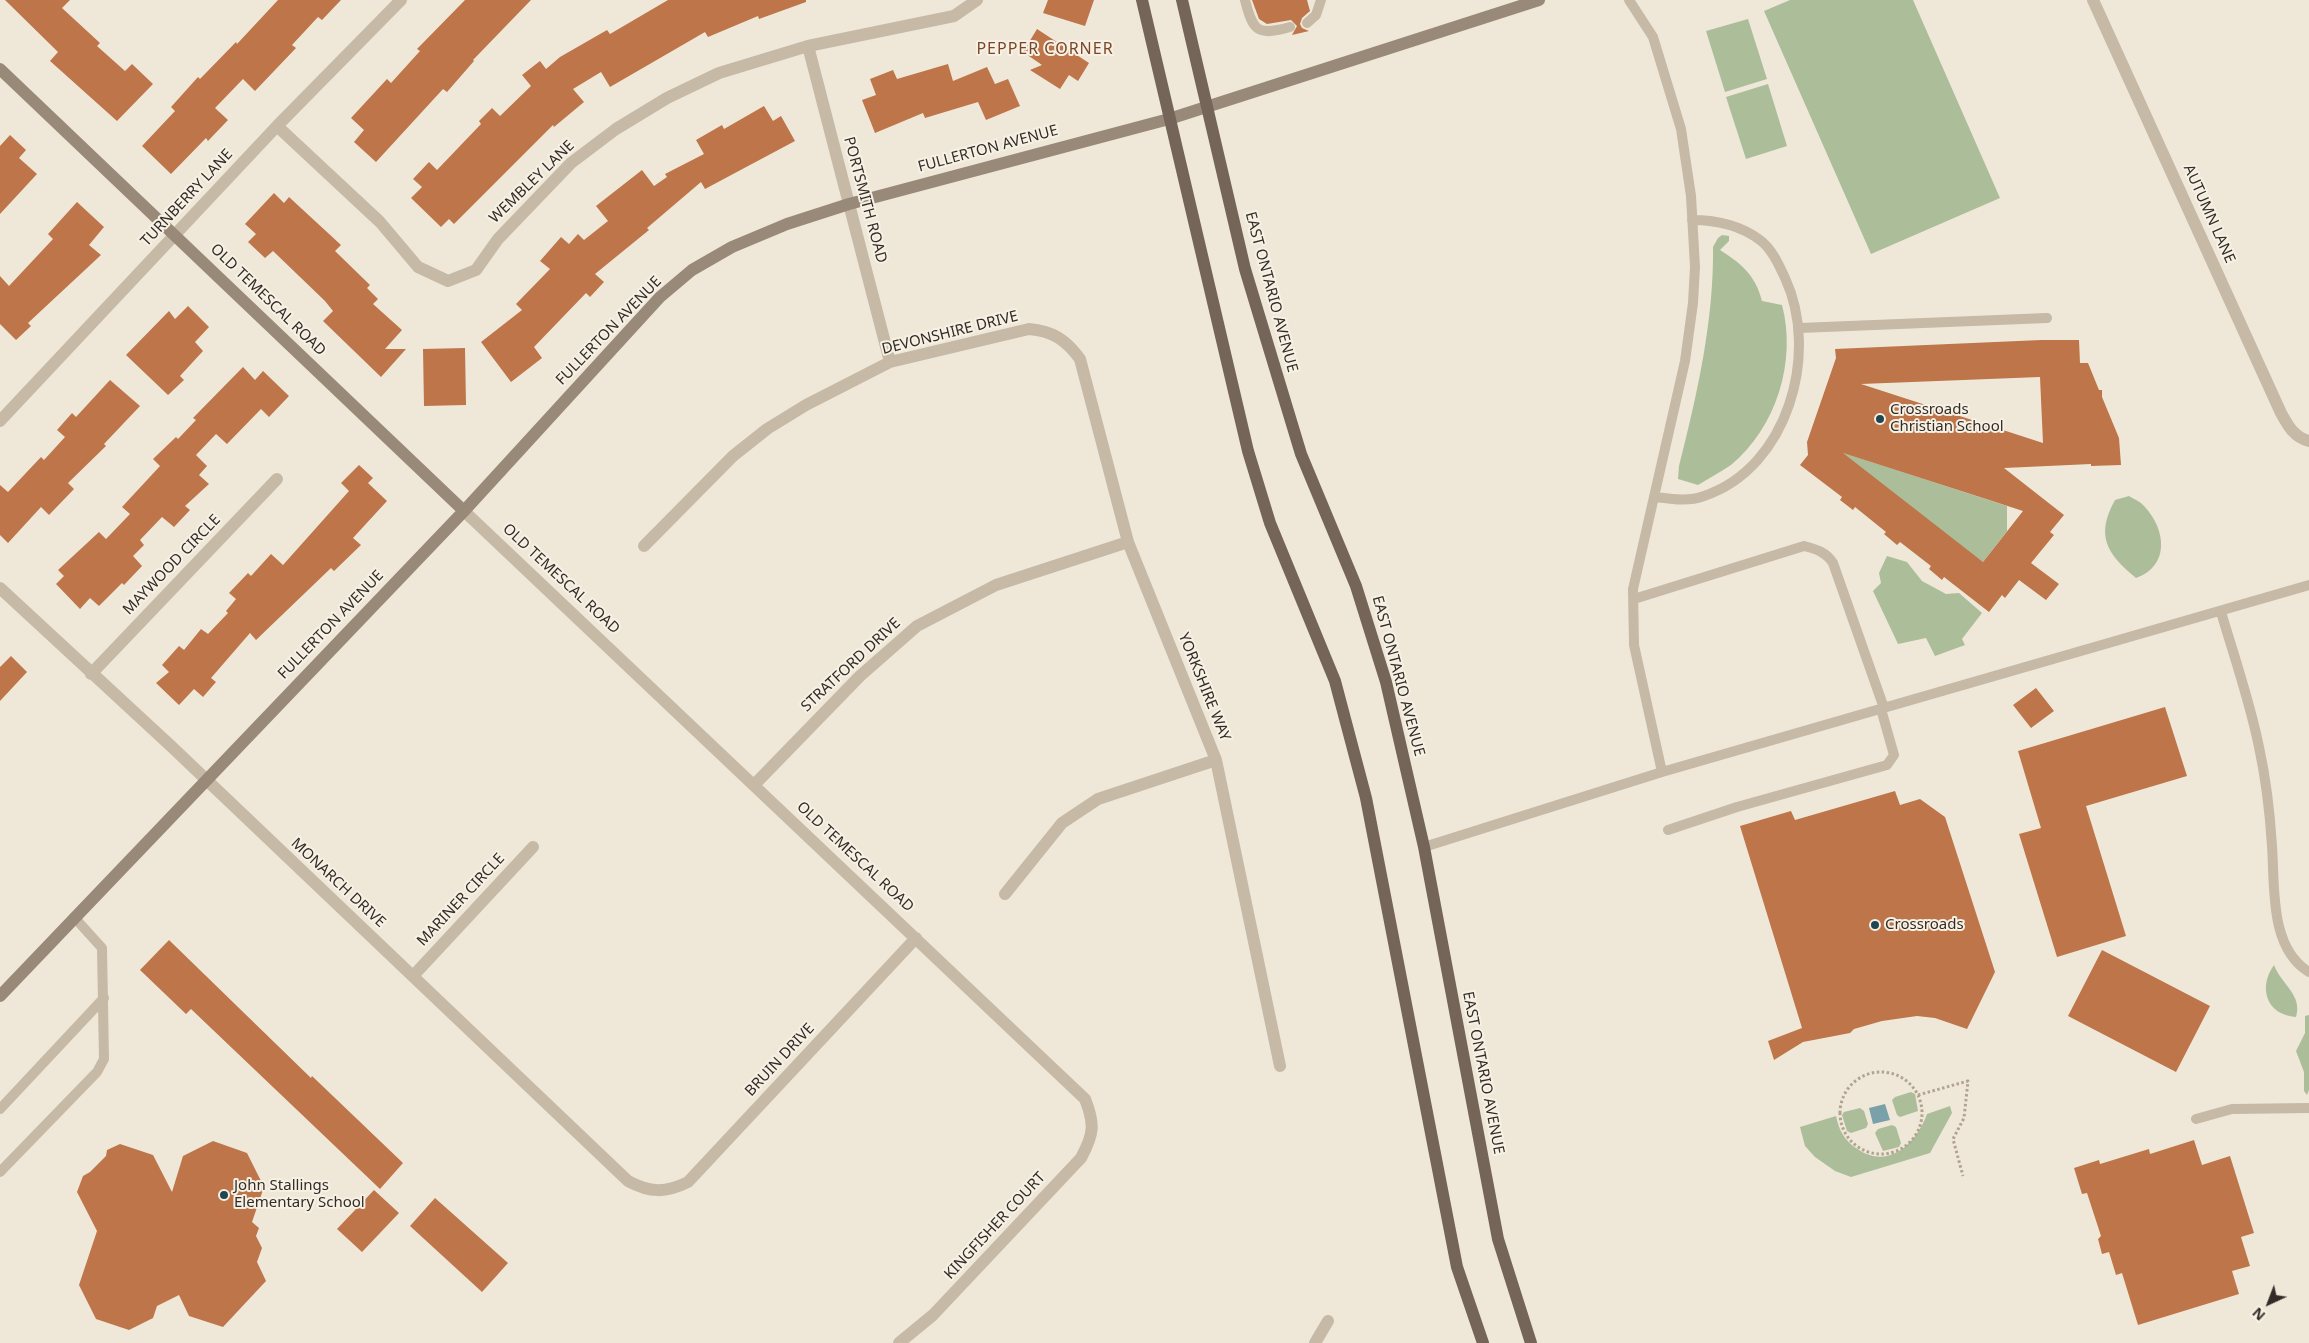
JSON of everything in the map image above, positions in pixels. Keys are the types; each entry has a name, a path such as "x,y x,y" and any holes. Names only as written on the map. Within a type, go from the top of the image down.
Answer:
{"main road":[{"path":"1142,0 1248,451 1270,523 1335,681 1366,798 1457,1268 1483,1343"},
{"name":"EAST ONTARIO AVENUE","path":"1182,0 1245,269 1301,454 1356,586 1386,682 1424,847 1498,1239 1531,1343"},
{"name":"FULLERTON AVENUE","path":"0,996 204,780 464,511 660,297 692,270 732,247 787,224 849,204 1170,119 1539,0"},
{"name":"OLD TEMESCAL ROAD","path":"0,69 464,511"}],"street":[{"name":"TURNBERRY LANE","path":"0,421 277,126 402,0"},
{"name":"WEMBLEY LANE","path":"277,126 380,222 418,268 448,281 476,270 498,239 571,163 616,129 667,98 719,73 808,46 954,16 977,0"},
{"name":"AUTUMN LANE","path":"2094,0 2281,413 2289,427 2304,440"},
{"name":"PORTSMITH ROAD","path":"808,46 890,362"},
{"name":"DEVONSHIRE DRIVE","path":"644,546 734,456 767,429 806,405 890,362 1029,329 1044,330 1057,336"},
{"name":"YORKSHIRE WAY","path":"1057,336 1070,345 1080,359 1128,542 1216,760 1280,1066"},
{"name":"MAYWOOD CIRCLE","path":"91,674 277,479"},
{"name":"OLD TEMESCAL ROAD","path":"464,511 1071,1084 1085,1099 1092,1118"},
{"name":"STRATFORD DRIVE","path":"754,785 860,676 917,626 996,585 1128,542"},
{"name":"MONARCH DRIVE","path":"0,588 172,747 204,780 628,1181 643,1189 660,1192"},
{"path":"1005,894 1062,823 1098,799 1216,760"},
{"name":"MARINER CIRCLE","path":"413,976 533,847"},
{"name":"BRUIN DRIVE","path":"660,1192 688,1182 916,938"},
{"name":"KINGFISHER COURT","path":"899,1343 934,1314 1081,1158 1092,1139 1092,1118"},
{"path":"1315,1343 1328,1321"}],"lane":[{"path":"1245,0 1252,23 1259,31 1269,32 1290,27"},
{"path":"1307,23 1316,14 1321,0"},
{"path":"1629,0 1654,36 1681,129 1692,196 1693,303 1686,361 1634,589 1634,645 1662,772"},
{"path":"1655,497 1680,500 1703,497 1744,474 1770,443 1785,416 1800,355 1800,328 1792,293 1778,262 1762,241 1741,228 1716,220 1692,220"},
{"path":"1800,328 2048,318"},
{"path":"1634,599 1804,546 1818,550 1828,556 1833,563 1883,709 1894,755 1887,765 1668,830"},
{"path":"1424,847 1662,772 2221,612 2309,585"},
{"path":"2221,612 2259,747 2272,846 2272,890 2280,926 2292,959 2309,972"},
{"path":"0,1172 97,1072 104,1059 102,948 74,917"},
{"path":"0,1109 104,998"},
{"path":"2196,1118 2232,1109 2309,1108"}],"path":[{"path":"1875,1072 1894,1074 1909,1083 1918,1095 1922,1112 1919,1128 1910,1141 1899,1150 1879,1154 1865,1150 1853,1143 1843,1128 1840,1112 1844,1094 1861,1076 1875,1072"},
{"path":"1918,1095 1968,1081 1964,1118 1953,1139 1963,1176"}],"green space":[{"path":"1790,0 1913,0 2000,198 1871,254 1764,11"},
{"path":"1748,19 1767,79 1725,92 1706,31"},
{"path":"1768,84 1787,146 1746,159 1726,97"},
{"path":"1722,235 1729,236 1729,241 1720,250 1741,265 1752,277 1762,301 1782,305 1786,326 1787,348 1779,392 1771,413 1760,432 1747,450 1731,465 1698,485 1678,479 1679,466 1703,358 1711,302 1713,247"},
{"path":"1825,447 2007,506 2007,531 1983,562"},
{"path":"2129,496 2145,507 2152,516 2160,536 2161,547 2155,565 2136,578 2111,552 2105,534 2109,513 2115,500"},
{"path":"1887,556 1907,562 1922,581 1946,594 1959,593 1982,613 1962,639 1965,645 1935,656 1926,638 1898,644 1873,591 1881,583 1879,573"},
{"path":"2274,965 2297,1002 2296,1017 2278,1011 2268,998 2266,982"},
{"path":"2309,1015 2309,1090 2307,1095 2304,1091 2304,1072 2296,1051 2305,1033 2305,1016"},
{"path":"1911,1092 1915,1094 1918,1111 1900,1117 1897,1115 1892,1100 1895,1097"},
{"path":"1950,1106 1952,1113 1930,1153 1851,1177 1835,1171 1815,1157 1805,1146 1800,1127 1836,1116 1848,1142 1868,1154 1879,1157 1899,1151 1908,1144 1916,1135 1927,1114"},
{"path":"1860,1108 1864,1111 1868,1124 1866,1128 1851,1133 1847,1131 1842,1115 1844,1112"},
{"path":"1892,1125 1896,1127 1901,1143 1899,1147 1883,1151 1875,1133 1878,1129"}],"water":[{"path":"1885,1104 1890,1120 1873,1124 1869,1108"}],"building":[{"path":"5,0 70,0 62,8 100,43 97,46 125,71 132,64 153,84 117,121 50,61 58,52"},
{"path":"278,0 341,0 322,20 318,17 292,45 296,48 255,91 243,79 215,108 228,120 208,141 206,138 171,174 142,146 175,111 171,107 198,77 200,79 236,42 237,44"},
{"path":"465,0 531,0 473,60 447,92 443,89 376,162 354,142 364,130 351,118 387,79 391,83 420,51 417,49"},
{"path":"668,0 806,0 806,2 759,19 758,16 708,37 705,32 610,87 601,72 573,89 584,102 554,127 553,125 454,224 449,219 441,227 411,198 422,187 413,179 429,162 437,170 481,124 479,121 492,108 500,116 531,86 522,75 540,61 546,69 560,57 607,30 610,34"},
{"path":"1048,0 1094,0 1085,26 1043,13"},
{"path":"1252,0 1307,0 1310,11 1302,18 1300,24 1302,28 1309,31 1292,35 1297,26 1291,20 1267,24 1259,19"},
{"path":"1037,29 1089,63 1078,81 1069,75 1060,89 1030,70 1042,65 1023,52"},
{"path":"948,64 953,81 987,67 995,84 1008,79 1020,106 986,120 978,102 925,118 923,113 875,133 862,100 876,95 870,79 893,70 897,79"},
{"path":"764,106 773,121 781,116 795,141 705,189 701,182 647,228 649,230 595,274 604,282 590,297 586,293 534,347 542,358 511,382 481,342 522,310 516,304 550,269 540,261 561,237 569,244 578,234 584,240 608,221 596,206 642,170 654,186 667,177 665,174 704,154 696,140 722,125 724,129"},
{"path":"10,135 26,150 19,158 37,174 0,214 0,146"},
{"path":"274,193 284,203 289,197 341,245 335,251 370,285 367,288 378,299 373,304 402,330 385,349 406,349 381,377 323,321 333,311 325,301 273,251 265,258 248,242 256,234 245,224"},
{"path":"77,202 104,227 89,245 101,255 28,323 31,326 16,340 0,324 0,276 9,286 53,239 48,234"},
{"path":"188,306 209,327 195,342 203,351 180,376 184,380 168,395 126,355 169,311 175,319"},
{"path":"2079,340 2080,363 2088,363 2099,390 2102,390 2102,397 2119,438 2121,465 2091,466 2091,464 2004,468 2064,515 2050,532 2054,535 2031,563 2059,584 2046,600 2019,580 2005,598 2002,595 1989,612 1944,577 1942,580 1929,569 1931,566 1900,542 1897,545 1884,534 1886,532 1855,507 1853,510 1840,500 1842,497 1800,465 1808,455 1807,442 1836,358 1835,349","holes":["2040,377 2043,443 1861,384","1843,453 1986,499 2023,511 1983,562"]},
{"path":"465,348 466,405 424,406 423,349"},
{"path":"243,367 255,380 263,371 289,396 269,417 261,409 227,444 216,434 196,455 207,466 199,475 209,484 185,506 190,510 174,527 162,517 140,540 144,545 133,556 142,566 124,585 122,583 99,606 90,598 80,609 56,584 64,576 58,570 99,532 106,539 130,514 122,507 160,466 153,459 176,437 178,439 196,420 193,418"},
{"path":"110,380 140,406 104,444 106,446 68,483 74,489 49,515 41,507 8,543 0,535 0,485 8,492 41,457 44,460 65,437 57,430 72,413 76,417"},
{"path":"359,465 373,478 368,483 387,501 353,538 361,545 334,571 331,568 256,640 250,633 211,678 216,682 203,697 194,689 179,705 156,683 169,672 162,665 179,646 184,650 201,629 208,634 228,613 226,611 236,599 229,593 248,573 251,576 271,554 283,565 349,491 341,483"},
{"path":"11,656 27,672 0,701 0,667"},
{"path":"2036,688 2054,711 2031,728 2013,705"},
{"path":"2165,707 2187,776 2086,806 2126,936 2057,957 2019,834 2041,828 2018,751"},
{"name":"Crossroads","path":"1895,791 1900,805 1920,799 1945,817 1995,972 1967,1029 1935,1018 1917,1016 1882,1021 1854,1029 1850,1033 1803,1042 1774,1060 1768,1041 1802,1028 1740,826 1791,811 1795,820"},
{"path":"169,940 311,1078 312,1076 403,1163 380,1189 191,1009 186,1014 140,970"},
{"path":"2102,950 2210,1006 2176,1072 2068,1016"},
{"path":"2194,1140 2202,1165 2230,1156 2254,1233 2241,1237 2250,1266 2232,1271 2239,1294 2138,1325 2122,1273 2116,1275 2109,1252 2102,1254 2098,1239 2101,1236 2087,1193 2082,1194 2074,1168 2099,1160 2100,1164 2149,1149 2150,1154"},
{"path":"213,1141 247,1153 264,1187 252,1222 259,1228 256,1236 262,1248 257,1262 266,1281 223,1327 189,1316 179,1295 157,1306 153,1318 129,1330 96,1319 79,1285 97,1231 77,1192 83,1176 90,1172 106,1156 107,1150 120,1144 153,1155 172,1192 183,1156"},
{"path":"374,1190 399,1213 362,1252 337,1229"},
{"path":"435,1198 508,1263 482,1292 410,1226"}],"place":[{"name":"Crossroads Christian School","path":"1880,419"},
{"name":"Crossroads","path":"1875,925"},
{"name":"John Stallings Elementary School","path":"224,1195"}],"district":[{"name":"PEPPER CORNER","path":"1045,49"}]}
